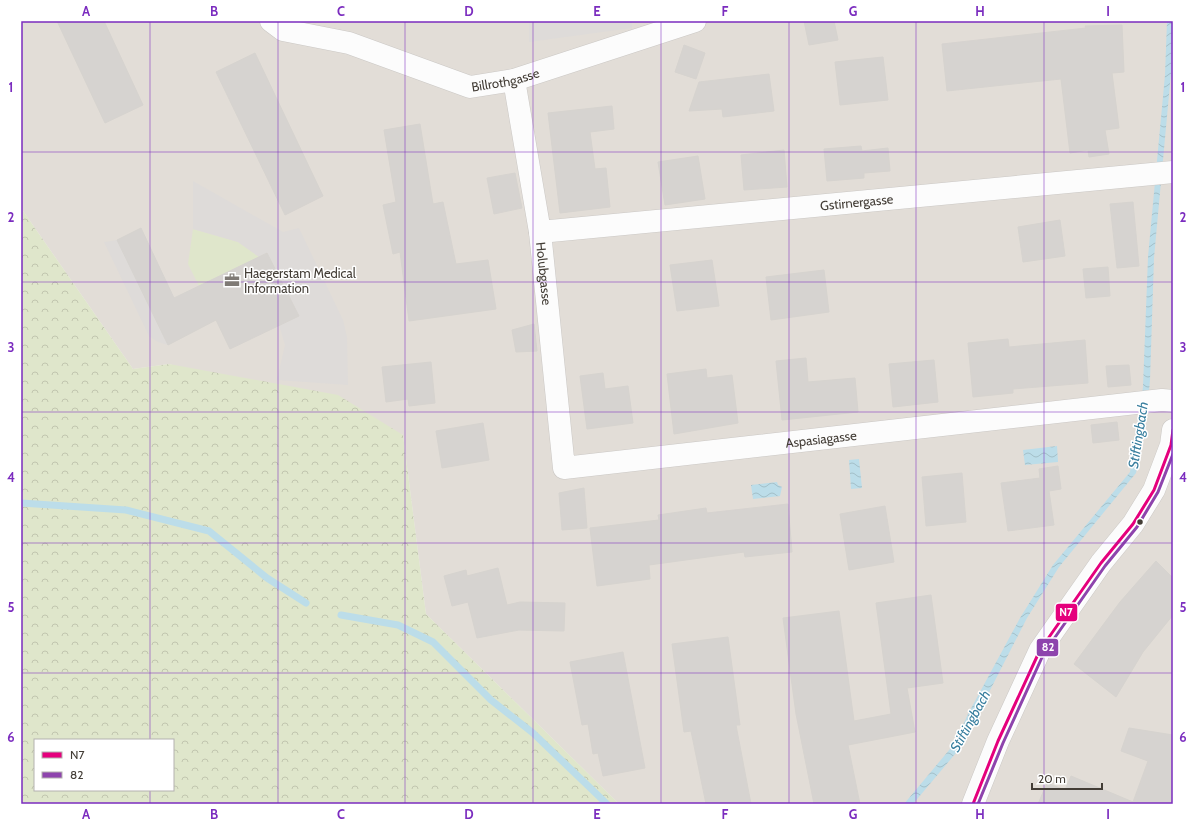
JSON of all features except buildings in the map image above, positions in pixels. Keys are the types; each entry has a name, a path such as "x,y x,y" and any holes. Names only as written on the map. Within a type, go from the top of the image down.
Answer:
{"street":[{"name":"Billrothgasse","path":"271,21 283,30 349,43 470,87 514,80 694,21"},
{"name":"Holubgasse","path":"514,80 540,232 564,468"},
{"name":"Gstirnergasse","path":"540,232 1164,172"},
{"name":"Aspasiagasse","path":"564,468 1168,401"},
{"path":"973,804 998,741 1040,650 1101,563 1134,524 1169,464 1173,430"}],"shaded area":[{"path":"21,21 1173,21 1173,804 619,804 426,614 403,435 169,364 133,369 21,208"},
{"path":"529,21 632,21 632,28 529,42"},
{"path":"193,181 283,232 299,228 343,320 347,337 348,385 277,380 285,345 279,325 299,316 267,253 259,257 238,242 193,229"},
{"path":"141,228 191,333 168,345 158,342 149,336 104,242 117,240"}],"green space":[{"path":"21,208 133,369 169,364 338,395 403,435 426,614 619,804 21,804"},
{"path":"193,229 238,242 259,257 199,286 188,264"}],"water":[{"name":"Stiftingbach","path":"1167,21 1172,21 1171,73 1154,258 1150,380 1147,413 1136,473 1059,567 1027,618 961,747 913,804 904,804 955,743 968,714 1020,618 1053,565 1130,472 1143,387 1148,257 1165,75"},
{"path":"1057,446 1058,462 1025,465 1023,450"},
{"path":"859,459 862,488 851,489 849,460"},
{"path":"777,482 778,485 782,487 780,496 753,499 751,485"}],"waterway":[{"path":"21,503 126,510 209,531 267,578 306,603"},
{"path":"341,615 398,625 433,642 491,700 533,733 607,804"}],"transit line":[{"name":"N7","path":"973,804 998,741 1040,650 1101,563 1133,524 1154,490 1171,445 1173,430"},
{"name":"82","path":"978,804 1003,743 1044,653 1105,566 1137,527 1158,492 1173,454"}],"place":[{"name":"Haegerstam Medical Information","path":"232,280"}]}
